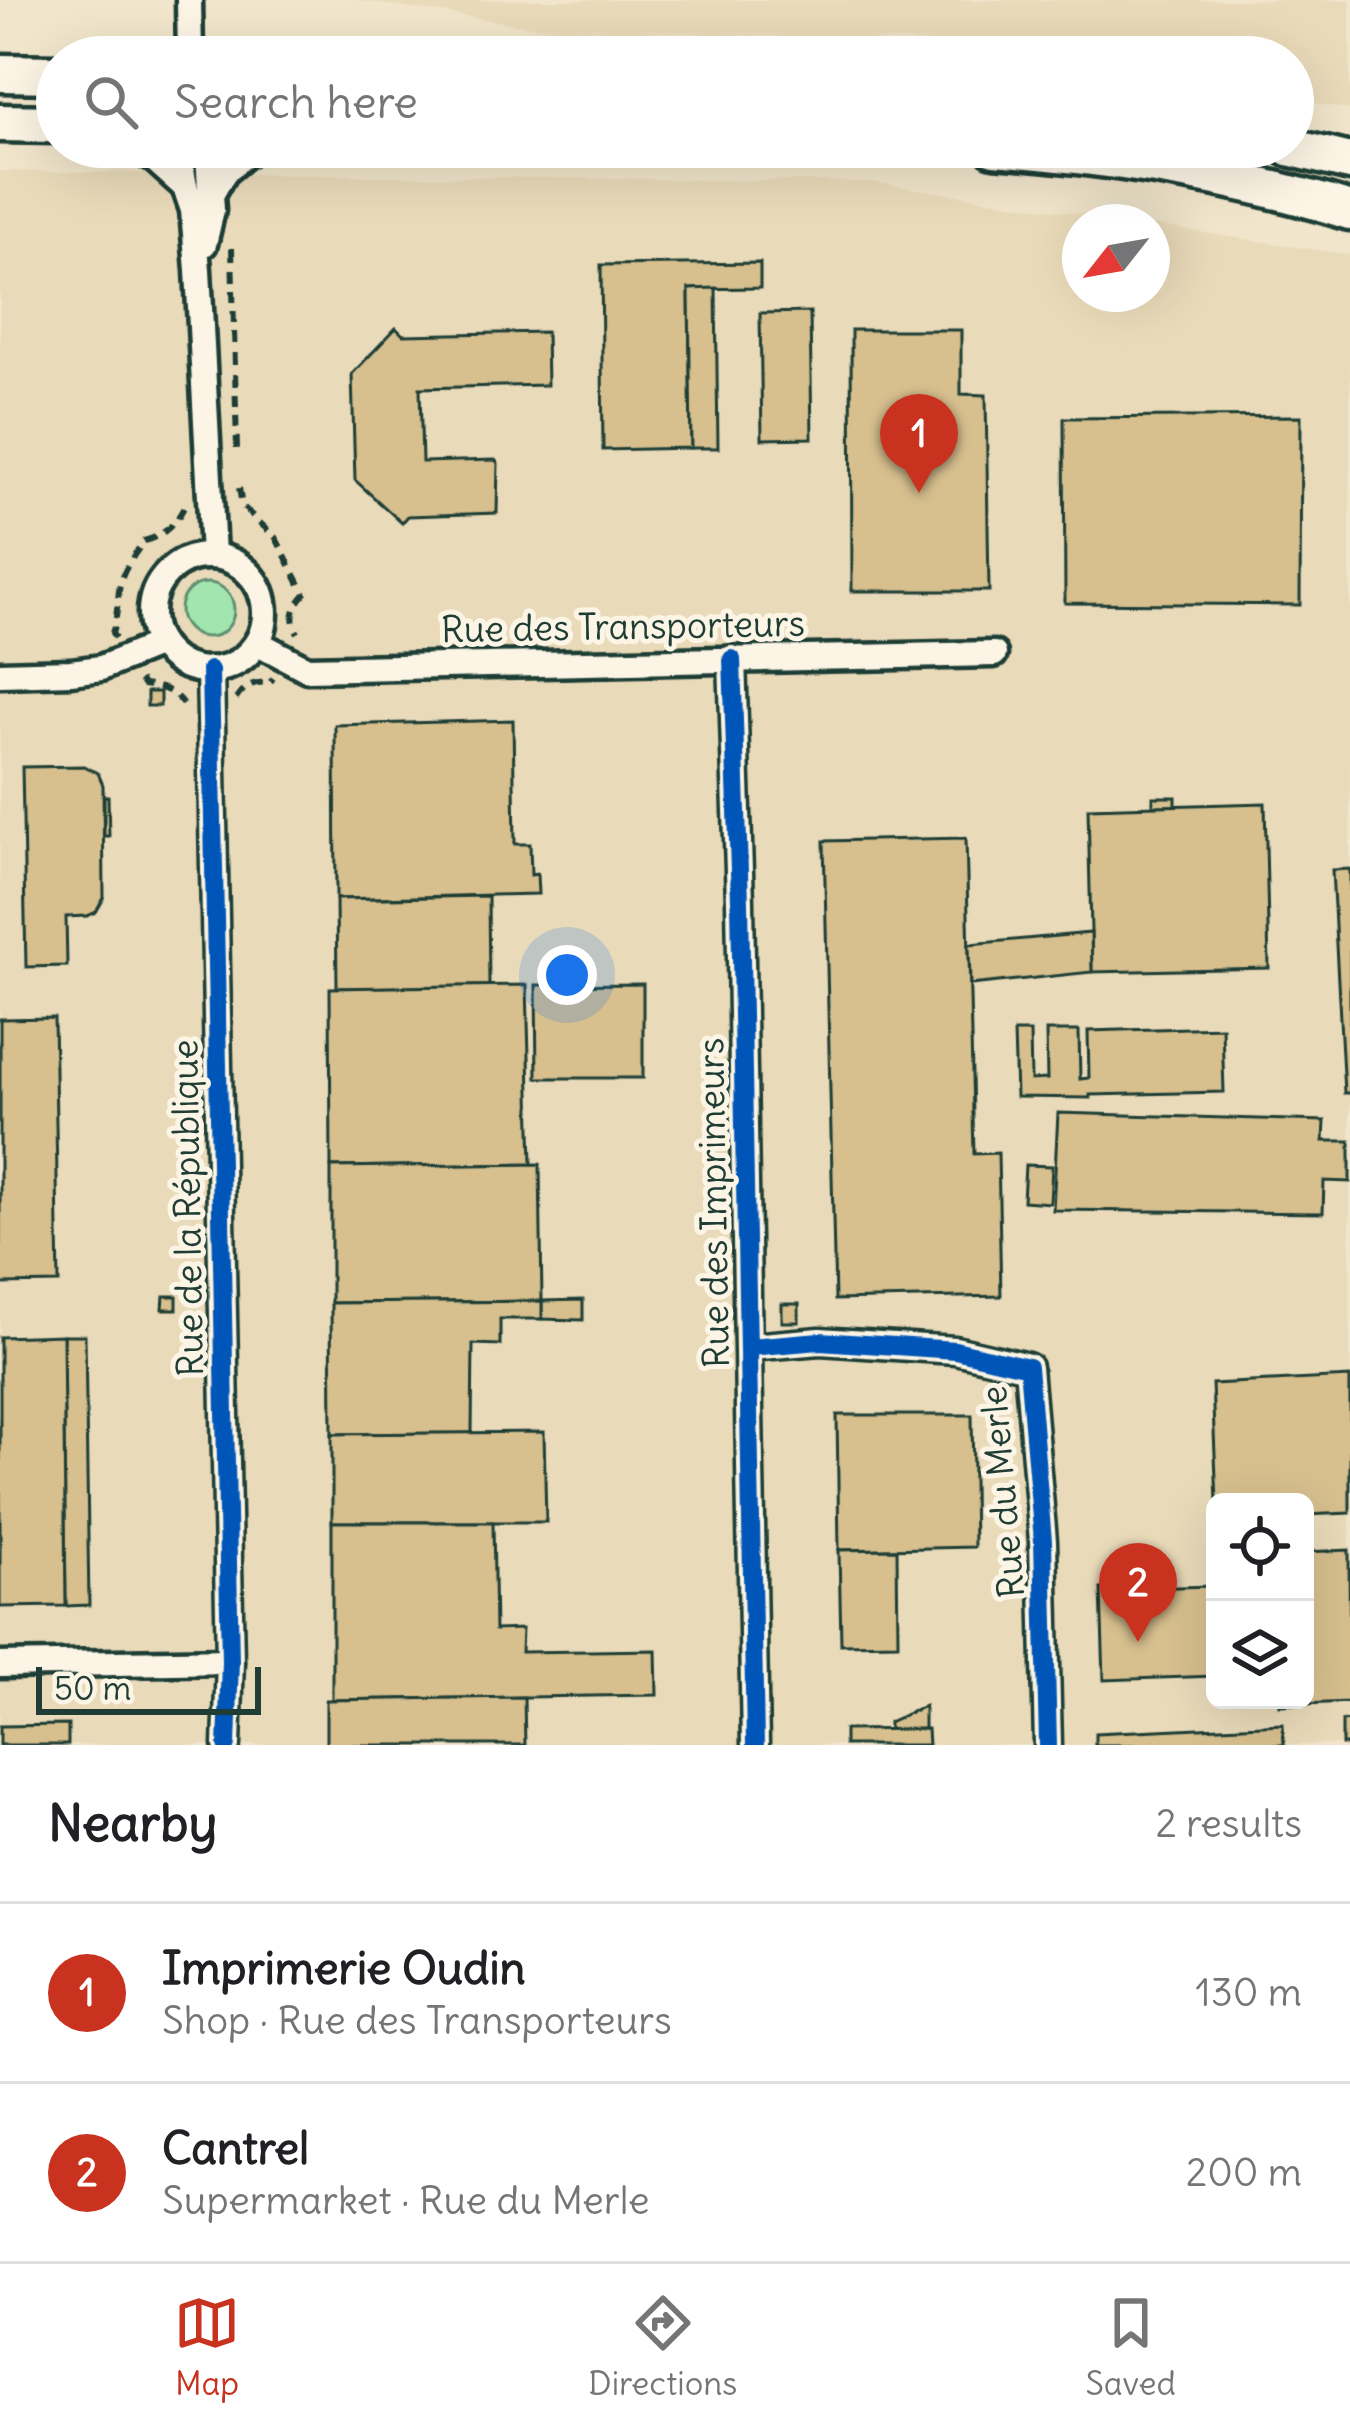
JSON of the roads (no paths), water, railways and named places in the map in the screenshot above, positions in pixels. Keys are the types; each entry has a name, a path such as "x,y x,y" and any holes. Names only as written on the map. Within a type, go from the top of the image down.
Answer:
{"main road":[{"path":"0,73 36,74"},
{"path":"0,123 36,124"},
{"path":"1314,153 1350,162"},
{"path":"1153,168 1350,211"}],"street":[{"path":"189,0 190,36"},
{"path":"163,168 184,188"},
{"path":"181,168 193,210 198,270 213,555"},
{"path":"198,270 212,211 209,168"},
{"path":"211,195 229,168"},
{"path":"194,555 213,555 239,564 262,598 264,624 258,643 226,667 196,669 174,660 152,625 154,589 164,574 194,555"},
{"name":"Rue des Transporteurs","path":"258,643 307,669 994,654"},
{"path":"0,674 101,668 160,644"},
{"name":"Rue des Imprimeurs","path":"733,659 754,1745"},
{"name":"Rue de la République","path":"210,670 230,1661 227,1745"},
{"name":"Rue du Merle","path":"749,1347 820,1342 955,1350 1028,1367 1042,1541 1048,1745"},
{"path":"0,1665 230,1661"}],"place":[{"name":"Imprimerie Oudin","path":"919,493"},
{"name":"Cantrel","path":"1138,1642"}]}
